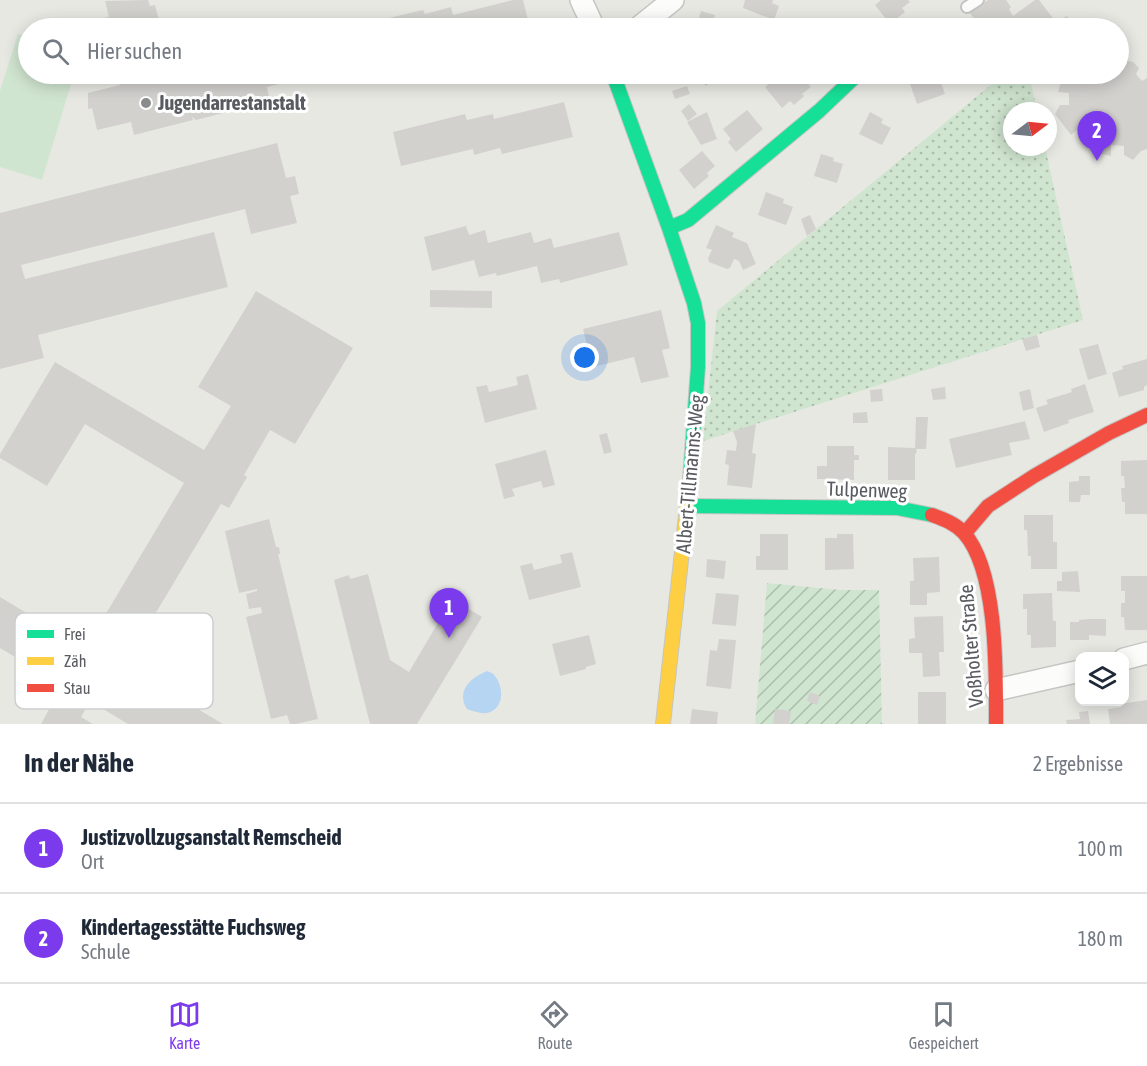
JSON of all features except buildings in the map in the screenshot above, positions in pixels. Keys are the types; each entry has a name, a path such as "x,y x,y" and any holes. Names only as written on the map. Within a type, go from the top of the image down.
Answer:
{"street":[{"path":"581,0 589,18"},
{"path":"650,18 673,0"},
{"name":"Albert-Tillmanns-Weg","path":"617,84 669,228 694,303 698,323 698,367 688,506 663,724"},
{"path":"669,228 688,219 819,111 847,84"},
{"path":"965,533 988,506 1109,433 1147,415"},
{"name":"Tulpenweg","path":"688,506 897,508 927,513 950,522 965,533"},
{"name":"Voßholter Straße","path":"965,533 978,553 985,577 996,690 996,724"},
{"path":"1129,658 1147,653"},
{"path":"996,690 1075,672"}],"lane":[{"path":"967,8 978,0"}],"green space":[{"path":"18,34 18,84 71,84 42,180 0,167 0,91"},
{"path":"992,84 1031,84 1035,102 1003,102 1003,156 1047,156 1083,320 703,441 717,311"},
{"path":"767,583 841,590 879,590 882,724 755,724"}],"water":[{"path":"487,671 496,677 499,683 500,701 493,711 487,713 467,709 463,696 466,686 475,677"}],"traffic: fast":[{"path":"617,84 669,228 694,303 698,323 698,367 690,479"},
{"path":"669,228 688,220 819,111 847,84"},
{"path":"688,506 897,508 932,515"}],"traffic: slow":[{"path":"663,724 690,479"}],"traffic: jam":[{"path":"965,533 988,506 1034,476 1109,433 1147,415"},
{"path":"932,515 953,524 964,533 975,550 983,572 993,624 996,724"}],"place":[{"name":"Jugendarrestanstalt","path":"146,103"},
{"name":"Kindertagesstätte Fuchsweg","path":"1097,161"},
{"name":"Justizvollzugsanstalt Remscheid","path":"449,638"}]}
